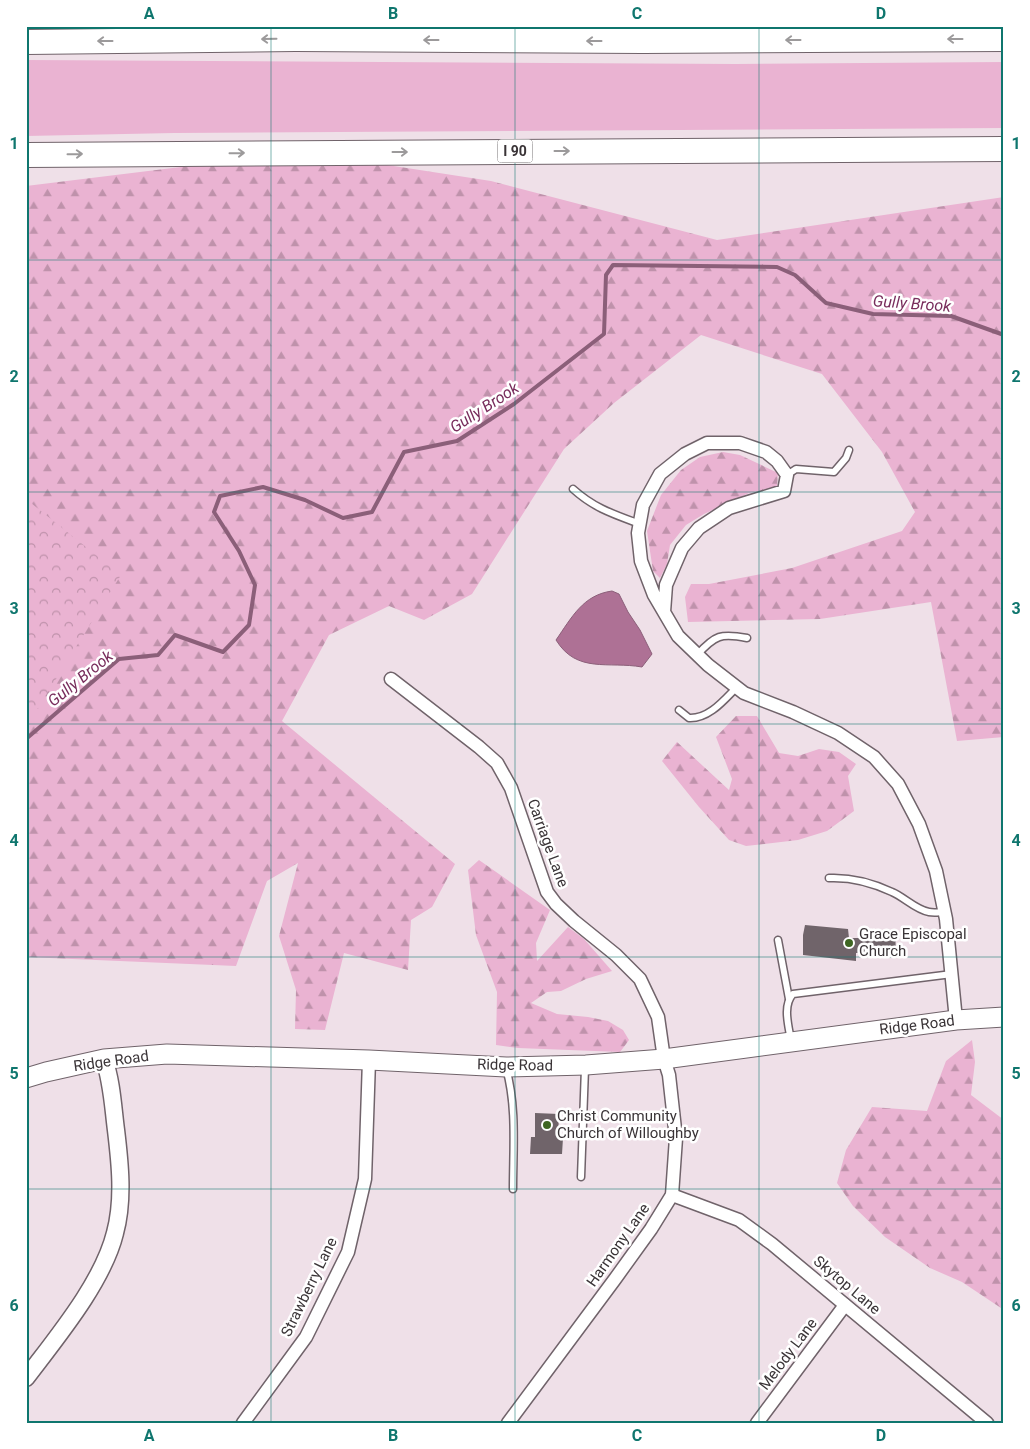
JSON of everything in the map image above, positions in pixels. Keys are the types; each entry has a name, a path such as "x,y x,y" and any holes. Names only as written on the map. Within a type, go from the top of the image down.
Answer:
{"highway":[{"path":"26,42 295,39 643,41 1004,39"},
{"name":"I 90","path":"26,155 1004,149"}],"main road":[{"name":"Ridge Road","path":"26,1078 104,1059 167,1054 369,1060 506,1067 586,1065 664,1059 956,1020 1004,1017"}],"street":[{"path":"664,612 666,584 682,548 699,528 729,508 784,491 787,475 777,461 766,452 740,443 707,443 685,454 660,474 643,505 638,533 641,561 654,595 678,636 708,666 744,693 793,712 838,733 874,757 898,784 919,824 936,871 945,912 956,1020"},
{"name":"Carriage Lane","path":"390,679 497,763 511,788 547,892 568,916 616,955 640,979 658,1017 664,1059"},
{"path":"26,1378 101,1271 115,1233 120,1199 119,1153 109,1072 104,1059"},
{"name":"Harmony Lane","path":"508,1423 615,1279 672,1195 676,1138 669,1075 664,1059"},
{"name":"Strawberry Lane","path":"243,1423 306,1337 348,1252 365,1179 369,1060"},
{"name":"Skytop Lane","path":"672,1195 739,1220 772,1244 987,1423"},
{"name":"Melody Lane","path":"757,1423 846,1305"}],"lane":[{"path":"154,41 214,26"},
{"path":"787,475 796,469 834,472 846,458 849,450"},
{"path":"573,488 590,504 640,524"},
{"path":"697,655 709,642 719,636 731,635 747,638"},
{"path":"679,710 689,718 700,716 711,711 737,687"},
{"path":"829,878 847,877 859,879 892,892 929,912 945,912"},
{"path":"778,940 789,999 787,1020 791,1042"},
{"path":"789,999 793,994 952,974"},
{"path":"581,1177 586,1065"},
{"path":"506,1067 510,1080 513,1114 512,1189"}],"green space":[{"path":"26,60 736,64 1004,62 1004,128 174,133 26,136"},
{"path":"303,152 491,181 717,240 1004,197 1004,737 957,741 931,602 820,619 688,622 685,597 691,584 709,584 792,568 902,531 915,512 882,452 822,374 701,335 614,403 564,449 472,594 424,620 389,606 329,635 282,721 455,864 432,907 411,920 408,970 344,953 325,1030 295,1029 296,990 279,936 298,863 267,881 236,966 26,957 26,186"},
{"path":"723,452 740,455 778,473 777,487 749,493 704,514 686,525 670,545 667,564 660,578 653,571 647,531 661,495 681,470 700,457"},
{"path":"26,499 121,575 26,727"},
{"path":"736,716 757,716 779,753 798,756 819,749 839,752 856,764 848,776 854,811 827,831 798,840 746,846 729,840 699,807 662,761 677,742 729,790 732,779 716,737"},
{"path":"479,860 550,910 536,943 537,961 568,927 584,939 612,971 586,979 561,991 547,992 531,1003 557,1014 608,1021 623,1030 629,1040 620,1052 518,1048 496,1045 497,992 476,935 468,870"},
{"path":"972,1040 975,1062 971,1095 1004,1120 1004,1310 962,1282 930,1268 885,1237 853,1206 837,1183 846,1150 872,1107 927,1111 946,1061"}],"shaded area":[{"path":"612,591 619,594 652,654 642,667 583,662 564,651 556,640 579,608 593,597"}],"building":[{"name":"Grace Episcopal Church","path":"805,925 848,929 849,938 867,938 867,932 895,932 896,952 856,953 856,961 803,955"},
{"name":"Christ Community Church of Willoughby","path":"535,1113 559,1114 558,1138 563,1138 562,1154 530,1154 531,1137 535,1137"}],"waterway":[{"name":"Gully Brook","path":"26,739 119,659 158,655 175,635 223,652 249,625 255,585 239,551 214,512 220,496 263,487 305,500 343,518 372,512 404,452 457,441 514,404 604,334 606,275 613,265 777,267 795,275 826,303 873,314 951,316 1004,335"}],"place":[{"name":"Grace Episcopal Church","path":"849,943"},
{"name":"Christ Community Church of Willoughby","path":"547,1125"}]}
